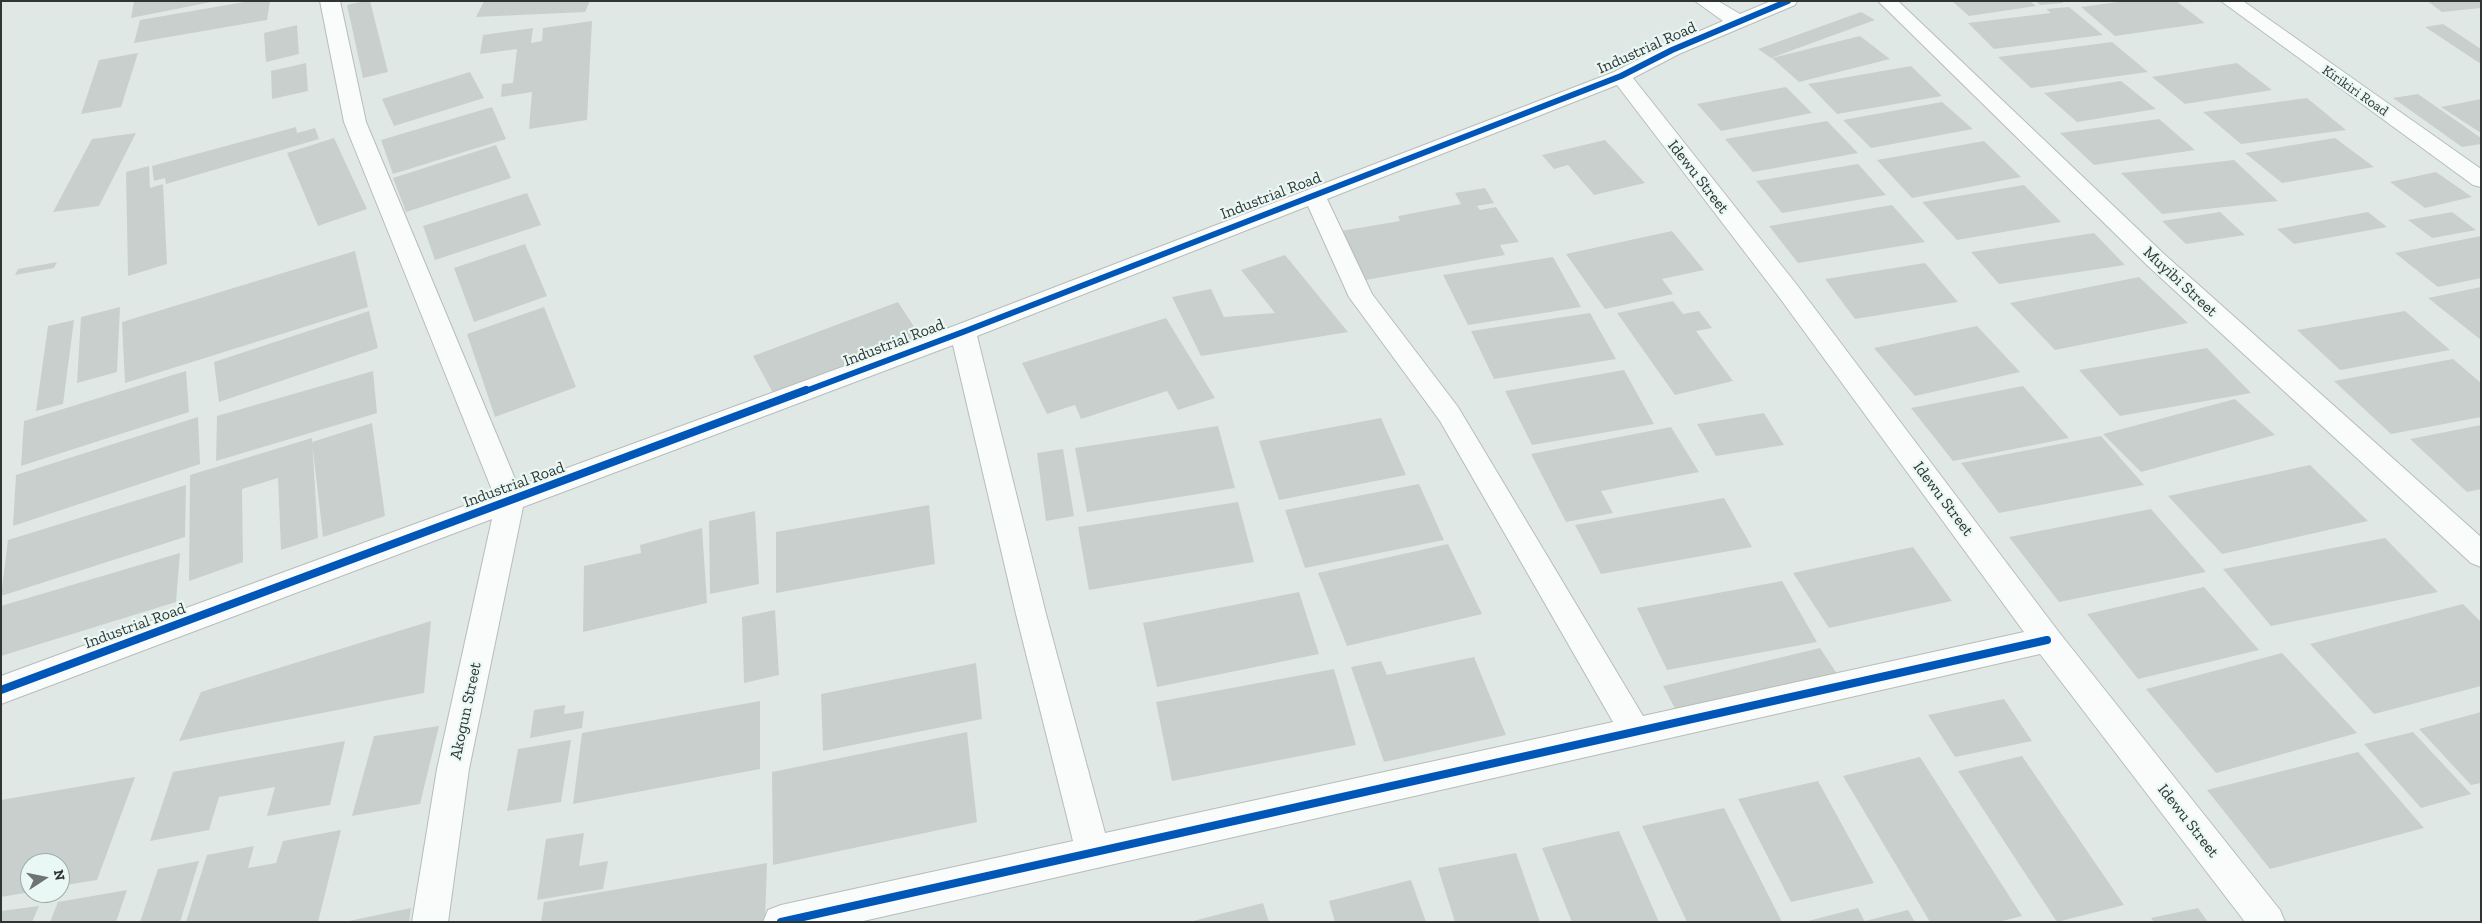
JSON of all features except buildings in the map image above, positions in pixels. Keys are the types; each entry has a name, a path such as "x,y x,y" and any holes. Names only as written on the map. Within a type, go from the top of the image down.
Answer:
{"street":[{"path":"330,1 355,122 510,501"},
{"path":"1704,1 1740,23"},
{"name":"Industrial Road","path":"1,690 963,332 1621,76 1672,50 1740,23 1788,1"},
{"name":"Muyibi Street","path":"1887,1 2156,260 2481,555"},
{"name":"Kirikiri Road","path":"2230,1 2479,176"},
{"name":"Idewu Street","path":"1621,76 1788,291 2047,640 2266,922"},
{"path":"1314,194 1361,297 1449,414 1635,731"},
{"path":"963,332 1031,614 1093,852"},
{"name":"Akogun Street","path":"430,922 453,769 510,501"},
{"path":"781,922 2047,640"}],"cycle path":[{"path":"1,690 963,332 1621,76 1672,50 1788,1"},
{"path":"781,922 2047,640"}]}
